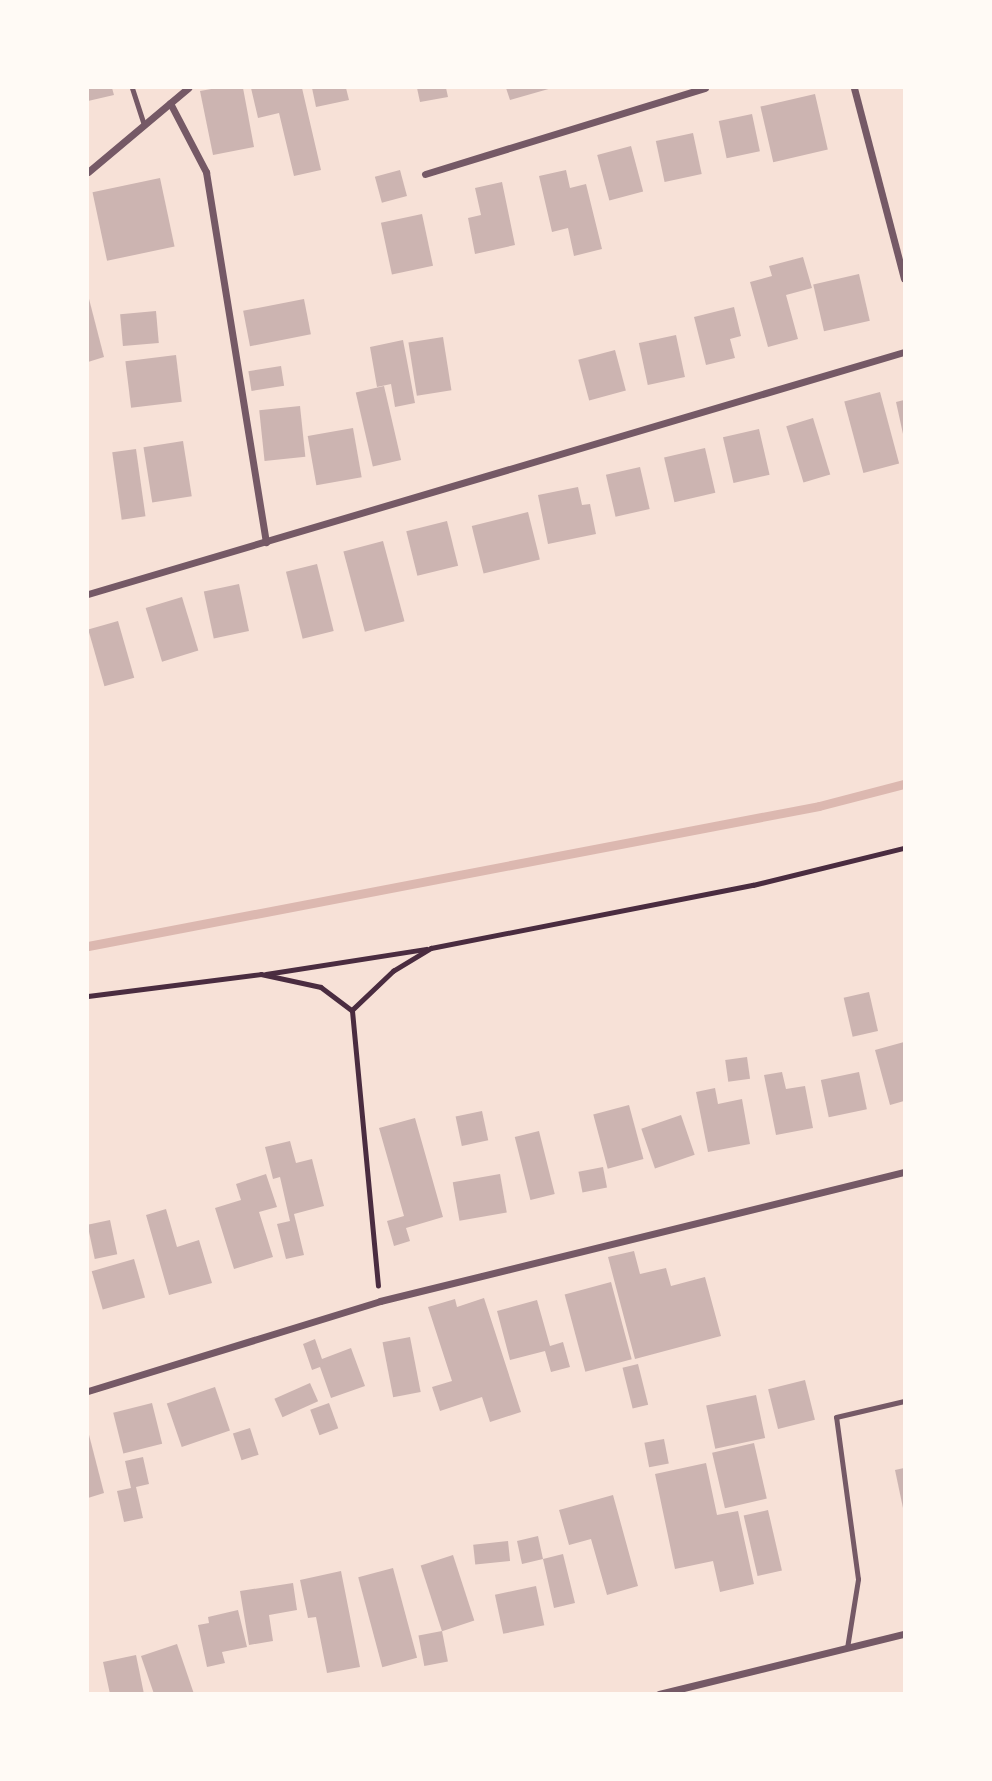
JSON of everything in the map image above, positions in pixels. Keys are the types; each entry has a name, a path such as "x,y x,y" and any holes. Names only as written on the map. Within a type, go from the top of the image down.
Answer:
{"street":[{"path":"88,172 188,88"},
{"path":"425,174 705,88"},
{"path":"854,88 905,279"},
{"path":"170,103 206,172 266,542"},
{"path":"88,594 905,352"},
{"path":"88,1391 380,1301 905,1172"},
{"path":"659,1693 905,1634"}],"lane":[{"path":"132,88 144,124"},
{"path":"847,1648 858,1579 836,1417 905,1401"}],"path":[{"path":"88,996 261,974 431,948 753,885 905,848"},
{"path":"352,1010 393,971 431,948"},
{"path":"261,974 321,987 352,1010 380,1301"}],"building":[{"path":"88,88 112,88 114,95 88,101"},
{"path":"243,88 254,147 213,155 200,91"},
{"path":"251,88 302,88 321,170 294,176 279,113 258,118"},
{"path":"312,88 346,88 349,100 316,107"},
{"path":"417,88 446,88 448,97 420,102"},
{"path":"506,88 552,88 510,100"},
{"path":"815,94 828,150 773,162 760,107"},
{"path":"752,114 760,151 727,158 719,121"},
{"path":"693,133 702,174 665,182 656,141"},
{"path":"631,146 643,191 609,200 597,155"},
{"path":"400,170 407,196 382,203 375,177"},
{"path":"566,170 570,188 586,184 602,249 574,256 568,228 552,232 539,176"},
{"path":"160,178 175,246 107,261 93,192"},
{"path":"502,182 515,245 475,254 468,218 481,215 475,188"},
{"path":"422,214 433,266 392,275 381,223"},
{"path":"803,257 812,288 786,295 798,339 768,347 750,282 772,276 769,266"},
{"path":"859,274 870,321 824,331 813,285"},
{"path":"88,295 104,357 88,362"},
{"path":"304,299 311,334 250,346 243,311"},
{"path":"734,307 741,336 730,339 735,358 706,365 694,317"},
{"path":"156,311 159,343 123,346 120,314"},
{"path":"676,335 685,377 648,385 639,343"},
{"path":"443,337 451,390 417,396 408,342"},
{"path":"403,340 415,403 395,407 391,384 377,387 370,347"},
{"path":"615,350 626,391 589,400 578,360"},
{"path":"176,355 182,402 131,408 125,361"},
{"path":"281,366 284,386 252,391 248,371"},
{"path":"384,386 401,460 373,467 356,393"},
{"path":"880,392 899,463 863,473 844,402"},
{"path":"904,400 904,434 903,434 896,402"},
{"path":"300,406 305,457 265,461 259,410"},
{"path":"813,418 830,474 803,483 786,426"},
{"path":"353,428 362,477 316,485 308,436"},
{"path":"759,429 770,475 734,483 723,437"},
{"path":"183,441 192,496 152,503 143,447"},
{"path":"705,448 715,493 674,502 664,457"},
{"path":"136,449 145,516 122,520 112,452"},
{"path":"640,467 650,509 616,517 606,475"},
{"path":"578,487 582,505 590,504 596,534 548,544 538,495"},
{"path":"528,512 540,560 484,574 472,526"},
{"path":"447,521 458,566 417,576 406,531"},
{"path":"383,541 404,621 365,632 343,552"},
{"path":"317,564 334,631 303,639 286,572"},
{"path":"239,584 249,631 214,638 204,591"},
{"path":"182,597 198,651 162,662 146,608"},
{"path":"118,621 134,678 104,686 88,630"},
{"path":"869,992 878,1031 853,1037 844,998"},
{"path":"904,1042 904,1101 890,1105 875,1050"},
{"path":"747,1057 750,1079 728,1082 725,1060"},
{"path":"782,1072 786,1089 805,1086 813,1128 776,1135 764,1075"},
{"path":"859,1072 867,1109 829,1117 821,1080"},
{"path":"715,1088 718,1104 742,1099 750,1144 708,1152 696,1092"},
{"path":"629,1105 643,1159 608,1169 593,1115"},
{"path":"482,1111 488,1140 462,1146 456,1117"},
{"path":"681,1115 695,1155 655,1168 641,1129"},
{"path":"415,1118 443,1217 406,1228 410,1241 394,1246 387,1221 404,1216 379,1128"},
{"path":"539,1131 555,1194 530,1200 515,1137"},
{"path":"290,1141 296,1163 312,1159 324,1206 294,1214 304,1255 286,1259 277,1224 290,1221 280,1177 273,1179 265,1147"},
{"path":"603,1167 607,1188 582,1192 578,1172"},
{"path":"266,1174 277,1207 259,1212 273,1257 234,1269 215,1208 241,1200 236,1184"},
{"path":"500,1174 507,1212 460,1221 453,1182"},
{"path":"166,1209 177,1247 199,1240 212,1283 169,1295 146,1215"},
{"path":"110,1220 117,1254 95,1259 88,1225"},
{"path":"634,1251 640,1274 666,1268 671,1286 705,1277 721,1336 635,1359 608,1257"},
{"path":"134,1259 145,1297 103,1310 92,1271"},
{"path":"611,1282 632,1359 585,1372 565,1294"},
{"path":"484,1298 521,1412 490,1422 482,1397 440,1411 432,1387 452,1381 428,1307 455,1299 457,1307"},
{"path":"537,1300 550,1346 563,1342 570,1367 551,1372 545,1351 510,1360 497,1311"},
{"path":"410,1337 421,1392 393,1397 383,1342"},
{"path":"315,1339 322,1359 351,1348 365,1386 331,1398 320,1367 312,1370 303,1344"},
{"path":"638,1364 648,1405 633,1409 622,1368"},
{"path":"805,1380 815,1420 778,1429 768,1389"},
{"path":"310,1383 318,1401 283,1417 274,1399"},
{"path":"215,1387 230,1430 182,1447 167,1404"},
{"path":"756,1395 765,1438 715,1449 706,1406"},
{"path":"152,1403 162,1444 123,1453 113,1413"},
{"path":"329,1403 338,1428 319,1435 310,1410"},
{"path":"250,1428 259,1455 242,1460 233,1434"},
{"path":"88,1431 104,1493 88,1498"},
{"path":"664,1439 669,1464 649,1467 644,1443"},
{"path":"754,1443 767,1499 725,1508 712,1453"},
{"path":"143,1457 149,1484 136,1487 143,1518 124,1522 117,1491 131,1488 125,1461"},
{"path":"706,1463 717,1515 738,1511 754,1584 720,1592 713,1561 675,1569 655,1474"},
{"path":"904,1468 904,1508 903,1508 895,1470"},
{"path":"613,1495 638,1586 607,1595 591,1539 569,1545 559,1510"},
{"path":"768,1510 782,1570 758,1576 744,1516"},
{"path":"538,1536 543,1559 522,1564 517,1541"},
{"path":"508,1541 510,1561 475,1565 473,1545"},
{"path":"563,1554 575,1603 554,1608 543,1559"},
{"path":"453,1555 474,1621 442,1631 421,1566"},
{"path":"393,1568 417,1658 382,1667 358,1577"},
{"path":"341,1571 360,1667 327,1673 316,1617 308,1618 300,1580"},
{"path":"293,1583 297,1610 269,1615 273,1641 249,1645 240,1591"},
{"path":"536,1586 544,1625 503,1634 495,1595"},
{"path":"238,1610 247,1647 222,1652 225,1663 207,1667 198,1625 209,1623 208,1617"},
{"path":"442,1631 448,1661 424,1666 418,1636"},
{"path":"177,1644 194,1694 154,1694 141,1656"},
{"path":"136,1655 144,1694 110,1694 103,1662"}],"waterway":[{"path":"88,946 819,806 904,784"}]}
